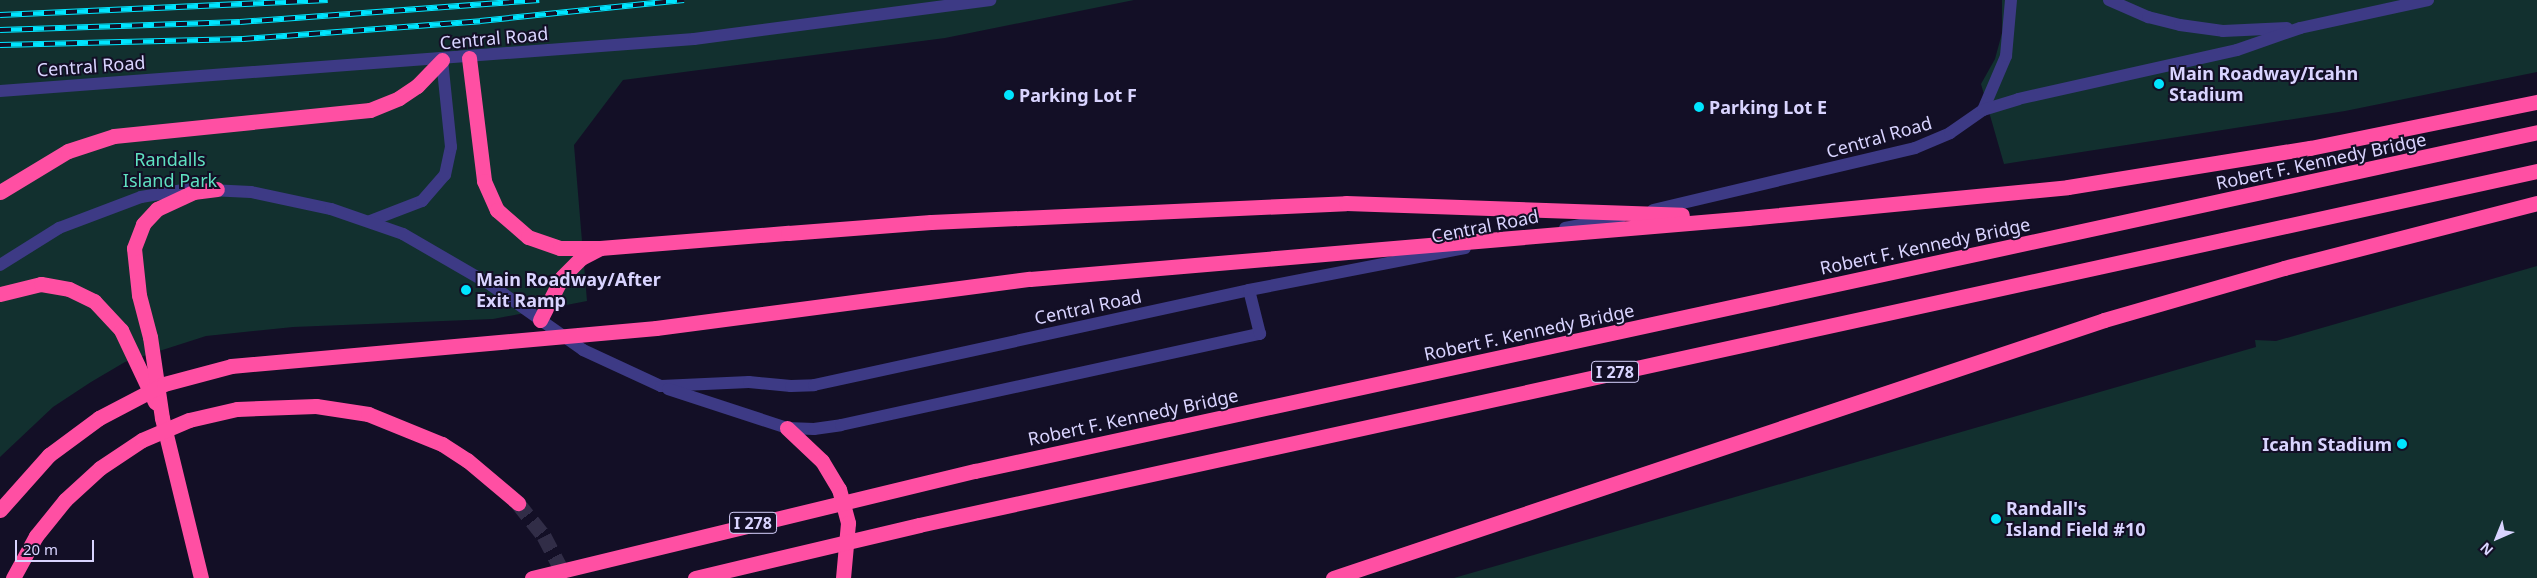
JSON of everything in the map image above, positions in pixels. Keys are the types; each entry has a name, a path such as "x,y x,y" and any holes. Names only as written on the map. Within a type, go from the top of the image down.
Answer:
{"highway":[{"path":"469,58 481,164 497,210 506,221 536,242 560,248 600,248 931,222 1346,203 1748,218"},
{"path":"0,192 68,151 114,136 159,129 353,114 383,104 417,86 442,60"},
{"path":"0,510 49,454 99,418 164,384 231,366 656,328 1030,278 1748,218 2068,187 2310,148 2537,102"},
{"name":"Robert F. Kennedy Bridge","path":"532,578 974,471 2537,132"},
{"name":"I 278","path":"695,578 919,525 2537,171"},
{"path":"201,578 162,418 150,337 136,276 134,248 143,224 157,209 193,192 217,189"},
{"path":"1333,578 2095,322 2284,268 2537,202"},
{"path":"540,320 562,277 581,258 600,248"},
{"path":"0,294 41,284 69,289 94,301 120,330 162,418"},
{"path":"13,578 51,516 100,468 164,430 237,409 288,405 368,414 442,444 467,460 518,503"},
{"path":"787,428 822,462 839,489 848,523 843,578"}],"street":[{"name":"Central Road","path":"0,90 442,60 694,39 990,0"},
{"path":"1983,110 2006,56 2011,0"},
{"name":"Central Road","path":"2109,0 2148,17 2204,29 2223,31 2300,28"},
{"name":"Central Road","path":"660,386 749,382 814,385 1249,290 1704,200 1915,148 1950,134 1983,110 2119,74 2238,50 2300,28 2428,0"},
{"path":"370,221 422,201 445,175 451,147 442,60"},
{"name":"Central Road","path":"0,265 59,228 115,204 166,192 217,189 289,199 370,221 435,250 584,350 660,386 787,428 814,429 841,426 1260,334 1249,290"}],"green space":[{"name":"Randalls Island Park","path":"0,0 1134,0 945,38 623,80 574,145 587,301 493,319 293,327 206,336 125,362 53,407 0,457"},
{"path":"2002,0 2537,0 2537,72 2345,111 2004,164 1981,84 1995,59 2002,33"},
{"path":"2537,266 2537,578 1454,578 2256,347 2255,340 2276,341"}],"tunnel":[{"path":"518,503 544,536 566,578"}],"railway":[{"path":"0,15 328,0"},
{"path":"0,30 240,22 539,0"},
{"path":"0,45 243,39 480,21 684,0"}],"place":[{"name":"Main Roadway/Icahn Stadium","path":"2159,84"},
{"name":"Parking Lot F","path":"1009,95"},
{"name":"Parking Lot E","path":"1699,107"},
{"name":"Main Roadway/After Exit Ramp","path":"466,290"},
{"name":"Icahn Stadium","path":"2402,444"},
{"name":"Randall's Island Field #10","path":"1996,519"}]}
